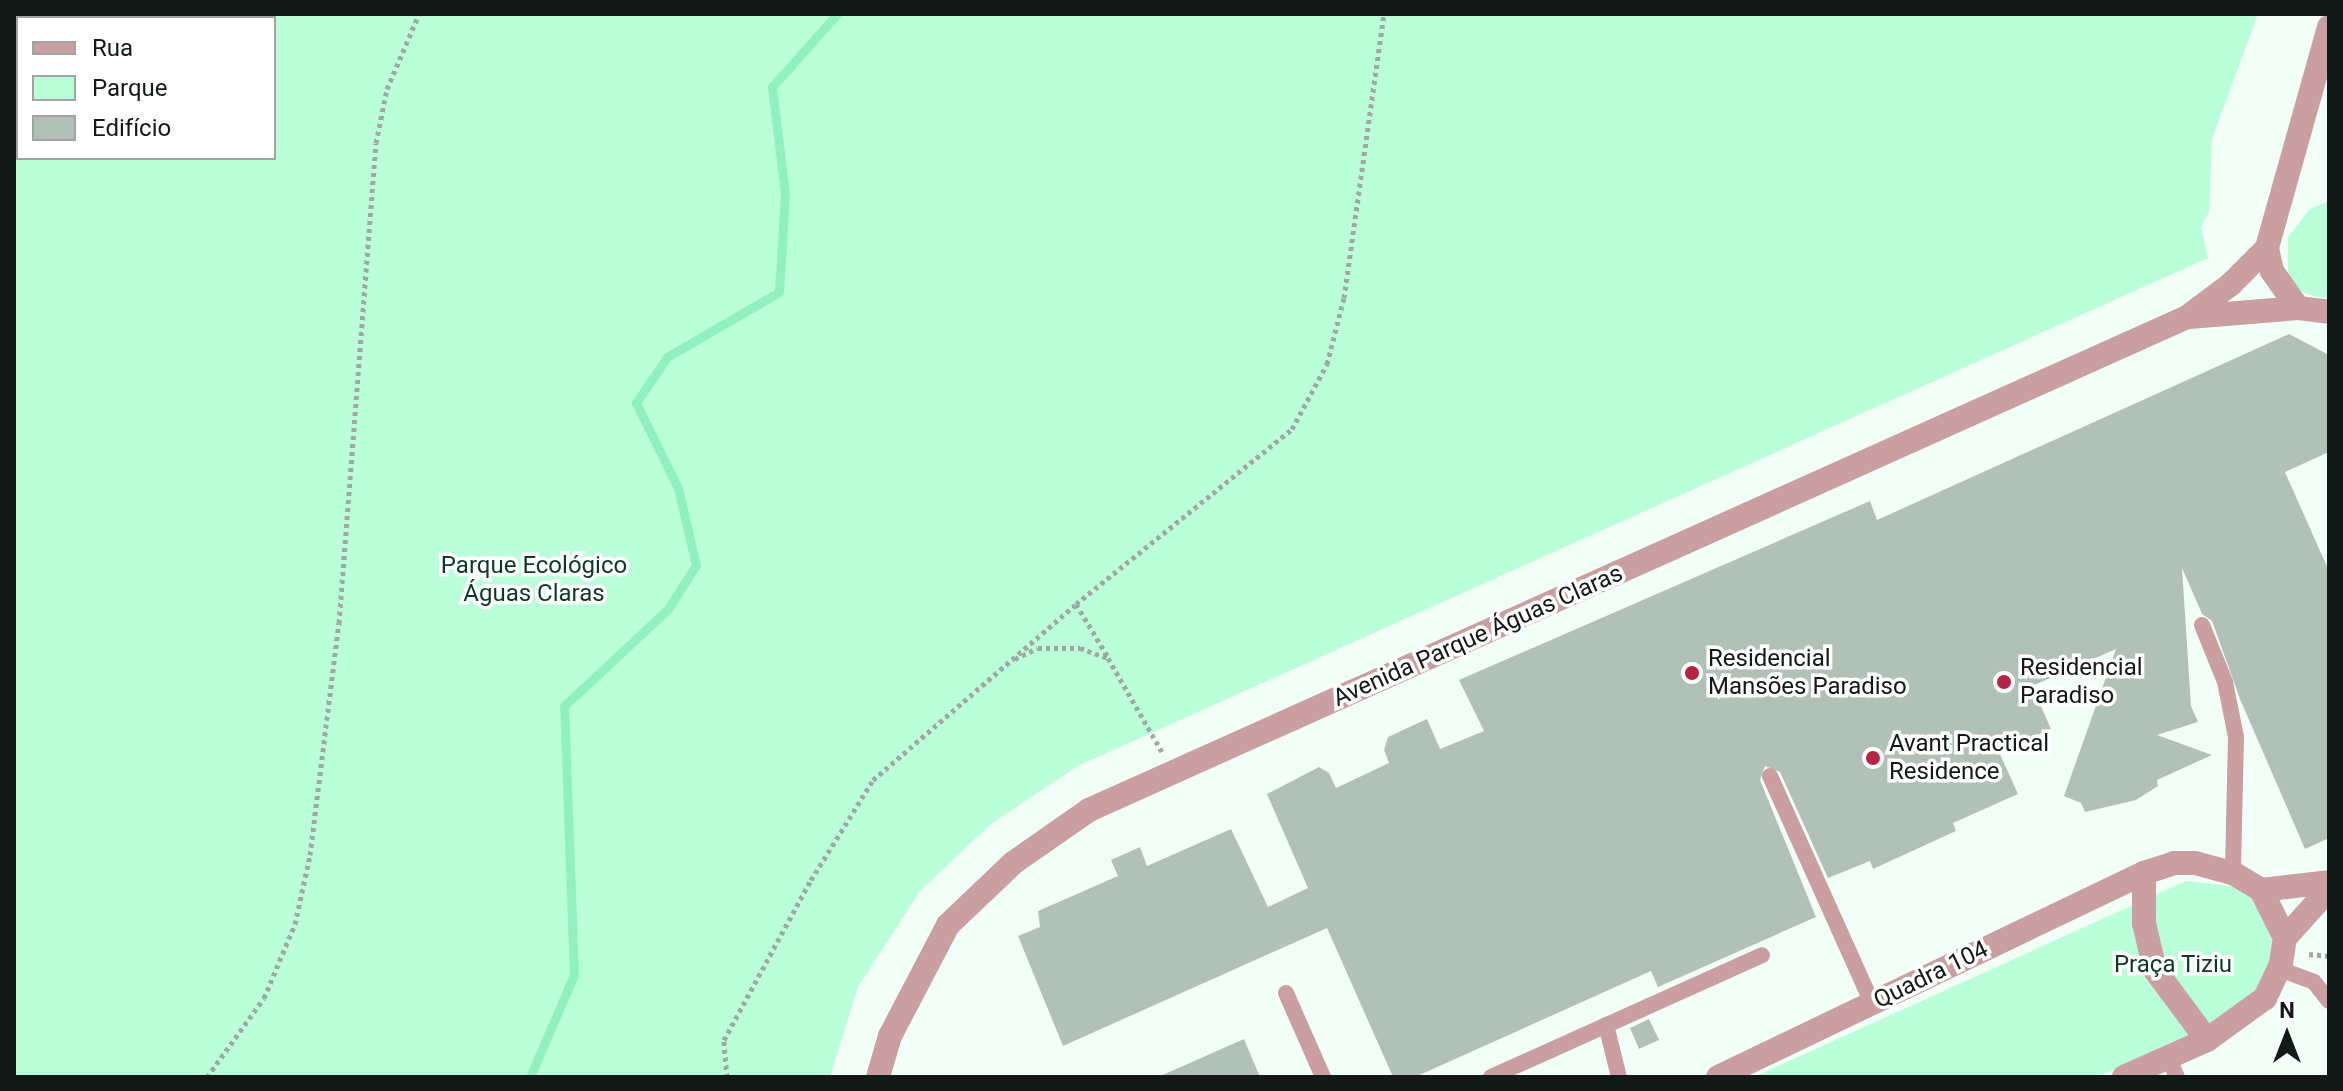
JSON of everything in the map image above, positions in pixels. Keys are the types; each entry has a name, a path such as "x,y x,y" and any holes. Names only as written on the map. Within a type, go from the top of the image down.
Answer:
{"street":[{"path":"2298,308 2272,271 2267,248 2329,27"},
{"path":"2320,61 2329,90"},
{"name":"Avenida Parque Águas Claras","path":"878,1077 890,1036 948,925 1049,836 1089,810 2187,317 2230,285 2267,248"},
{"name":"Avenida Parque Águas Claras","path":"2187,317 2298,308 2329,312"},
{"name":"Quadra 104","path":"1718,1077 2144,873 2174,863 2195,863 2233,873 2261,890"},
{"path":"2144,873 2144,923 2155,970 2207,1040"},
{"path":"2285,938 2261,890 2329,882"},
{"path":"2124,1077 2172,1067 2207,1040 2247,1017 2265,998 2279,969 2285,938 2329,889"}],"lane":[{"path":"2202,625 2225,682 2236,737 2233,873"},
{"path":"1770,776 1872,1003"},
{"path":"1491,1077 1762,955"},
{"path":"2279,969 2314,982 2329,1001"},
{"path":"1286,993 1323,1077"},
{"path":"1606,1025 1619,1077"}],"path":[{"path":"207,1077 264,998 295,924 310,855 339,623 376,143 387,89 419,14"},
{"path":"727,1077 724,1040 811,880 873,780 1076,604 1292,429 1327,364 1344,298 1384,14"},
{"path":"1076,604 1174,773"},
{"path":"1007,663 1038,648 1080,648 1108,658"}],"green space":[{"name":"Parque Ecológico Águas Claras","path":"14,14 2258,14 2212,139 2209,212 2201,227 2208,258 1078,766 991,824 920,891 858,987 830,1077 14,1077"},
{"path":"2329,201 2329,298 2298,290 2288,272 2288,237 2310,209"},
{"name":"Praça Tiziu","path":"2186,881 2238,887 2271,913 2279,956 2265,993 2210,1027 2097,1077 1754,1077"}],"building":[{"path":"2289,334 2329,355 2329,452 2285,472 2329,571 2329,838 2305,849 2240,699 2212,621 2202,614 2182,568 2191,706 2198,722 2157,735 2212,755 2157,780 2158,786 2136,800 2085,812 2081,803 2064,796 2116,649 2032,686 2051,729 1999,752 2018,794 1953,823 1956,831 1873,869 1870,861 1828,878 1780,772 1765,766 1760,780 1816,917 1658,987 1651,971 1415,1077 1393,1077 1327,928 1063,1046 1018,936 1040,927 1038,911 1118,876 1111,860 1140,847 1147,866 1231,829 1268,907 1308,888 1267,794 1319,767 1329,773 1336,788 1389,763 1384,750 1388,737 1427,719 1440,749 1484,731 1459,680 1870,501 1877,520"},
{"path":"1649,1019 1659,1040 1639,1049 1630,1028"},
{"path":"1244,1039 1260,1077 1158,1077"}],"waterway":[{"path":"530,1077 574,975 564,706 668,609 696,565 678,488 636,403 667,357 779,292 785,193 772,87 837,14"}],"place":[{"name":"Residencial Mansões Paradiso","path":"1692,673"},
{"name":"Residencial Paradiso","path":"2004,682"},
{"name":"Avant Practical Residence","path":"1873,758"}]}
